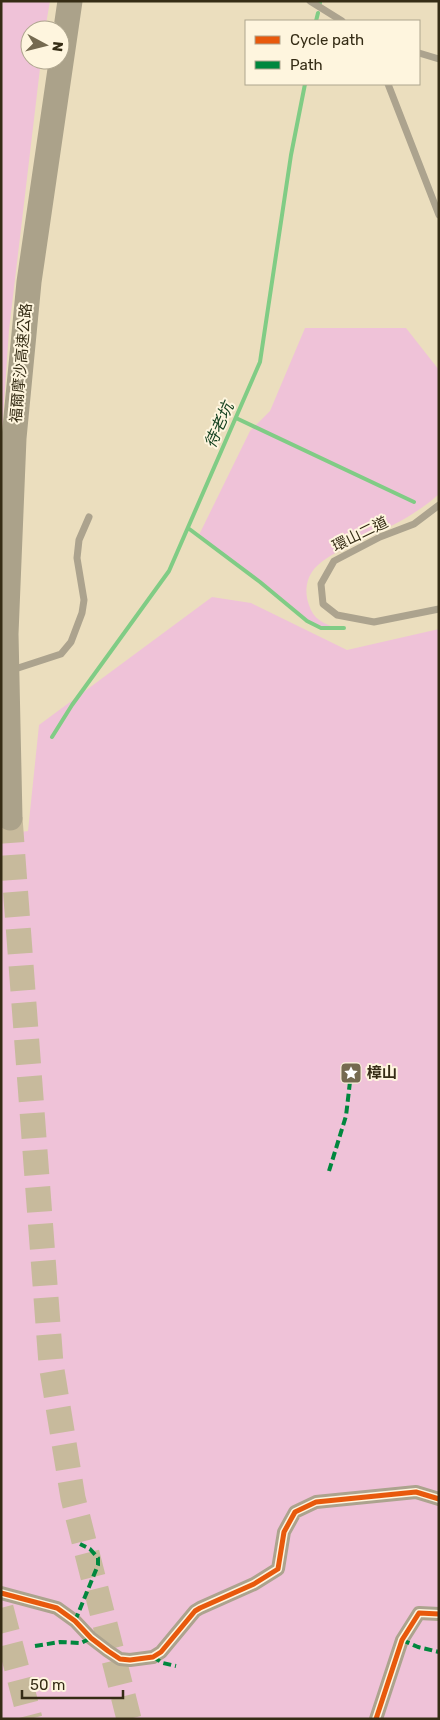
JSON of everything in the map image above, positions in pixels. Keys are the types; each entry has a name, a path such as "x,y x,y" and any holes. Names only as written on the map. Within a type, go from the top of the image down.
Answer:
{"highway":[{"name":"福爾摩沙高速公路","path":"10,818 7,672 3,634 14,438 28,291 70,1"}],"street":[{"path":"1,1593 57,1608 75,1621 91,1638 120,1659 130,1660 153,1657 161,1652 195,1611 254,1584 278,1569 284,1532 295,1512 316,1502 416,1492 439,1499"},
{"path":"376,1719 402,1640 419,1613 439,1614"}],"lane":[{"path":"310,1 340,20"},
{"path":"420,54 439,59"},
{"path":"388,85 439,215"},
{"name":"環山二道","path":"439,505 414,524 380,537 334,561 321,584 323,604 337,614 374,622 439,609"},
{"path":"7,672 61,654 71,642 82,613 84,600 77,558 79,540 89,517"}],"shaded area":[{"path":"1,1 50,1 47,20 20,20 20,70 40,70 9,330 1,447"},
{"path":"305,328 406,328 439,370 439,494 411,515 332,555 313,570 308,579 306,590 311,610 320,620 337,628 317,626 308,621 264,583 198,537 250,431 270,411"},
{"path":"212,597 251,603 347,650 439,629 439,1719 1,1719 1,835 28,831 39,725"}],"waterway":[{"name":"待老坑","path":"316,20 318,13"},
{"name":"待老坑","path":"52,737 72,705 169,571 260,362 291,155 305,85"},
{"path":"236,418 414,502"},
{"path":"188,528 260,582 307,621 321,628 344,628"}],"tunnel":[{"path":"10,818 51,1364 73,1498 129,1719"},
{"path":"1,1608 30,1719"}],"marked path":[{"path":"329,1171 346,1116 351,1073"},
{"path":"75,1621 98,1565 98,1558 90,1549 80,1544"},
{"path":"35,1646 60,1642 81,1643 91,1638"},
{"path":"402,1640 418,1647 439,1652"},
{"path":"153,1657 163,1663 176,1666"}],"cycle path":[{"path":"1,1593 57,1608 75,1621 91,1638 120,1659 130,1660 153,1657 161,1652 195,1611 254,1584 278,1569 284,1532 295,1512 316,1502 416,1492 439,1499"},
{"path":"376,1719 402,1640 419,1613 439,1614"}],"place":[{"name":"樟山","path":"351,1073"}]}
